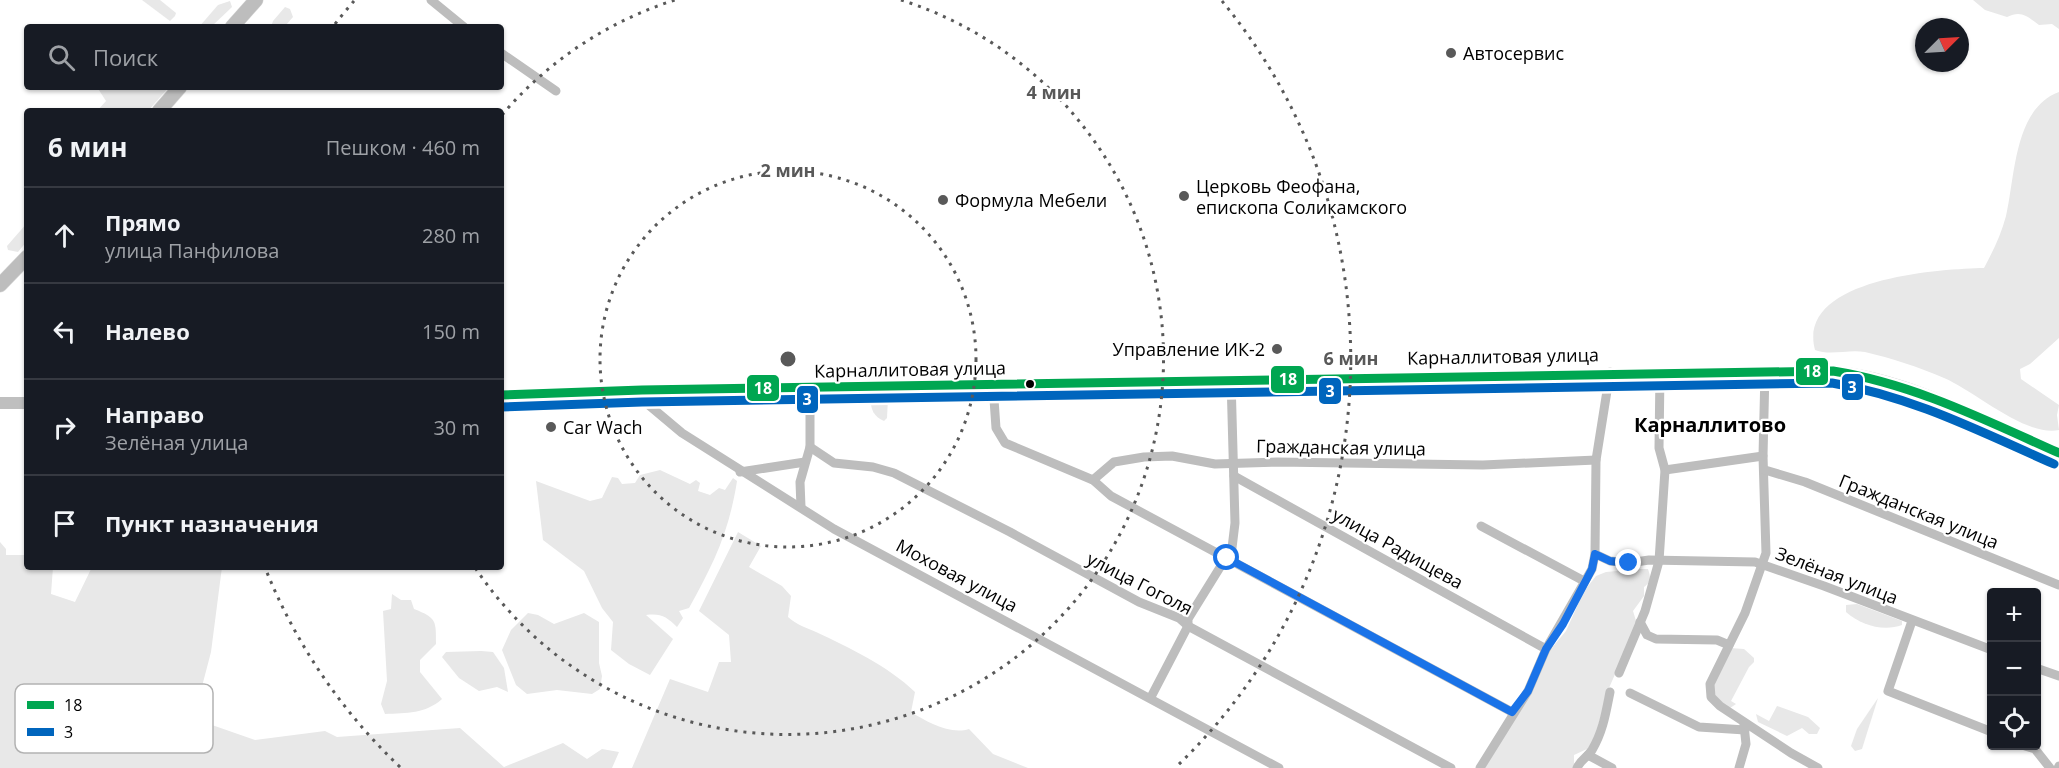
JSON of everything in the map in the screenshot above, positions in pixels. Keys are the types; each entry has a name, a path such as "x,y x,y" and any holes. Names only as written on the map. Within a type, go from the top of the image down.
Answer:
{"main road":[{"path":"235,24 256,0"},
{"path":"162,108 177,90"},
{"path":"0,285 24,260"}],"street":[{"path":"431,0 460,24"},
{"path":"504,55 556,91"},
{"path":"1765,371 1763,456 1766,553 1745,613 1709,686 1711,696 1720,706 1741,717 1791,753 1818,768"},
{"name":"Карналлитовая улица","path":"504,395 810,388 1098,385 1231,379 1610,372 1833,371 1866,374 1898,384 2059,453"},
{"path":"1480,768 1507,728 1512,712 1528,691 1546,649 1563,624 1592,569 1595,554 1596,460 1610,372"},
{"path":"1619,673 1640,622 1659,561 1665,470 1659,448 1660,372"},
{"path":"1151,697 1188,626 1188,619 1232,548 1235,523 1231,379"},
{"path":"993,385 996,428 1005,443 1093,480 1111,496 1512,712"},
{"path":"801,507 800,482 810,447 810,388"},
{"name":"Моховая улица","path":"632,391 682,433 740,472 834,529 1151,697 1279,768"},
{"path":"0,404 24,403"},
{"name":"улица Гоголя","path":"810,447 834,463 873,466 894,473 1010,532 1139,602 1179,618 1188,626 1451,768"},
{"name":"Гражданская улица","path":"1093,480 1114,462 1144,457 1172,456 1215,464 1234,462 1483,465 1596,460"},
{"path":"1665,470 1763,456"},
{"path":"740,472 805,462"},
{"name":"Гражданская улица","path":"1765,470 1805,482 2059,585"},
{"name":"улица Радищева","path":"1234,476 1546,649"},
{"path":"1482,526 1584,581"},
{"name":"Зелёная улица","path":"1595,554 1610,561 1762,565 1824,586 1987,648"},
{"path":"1912,621 1888,691 1987,730"},
{"path":"1640,622 1647,635 1656,639 1717,640 1729,645"},
{"path":"2041,669 2059,676"},
{"path":"1577,768 1581,759 1588,755 1605,723 1610,692"},
{"path":"1630,693 1699,727 1745,730"},
{"path":"1739,768 1746,744 1741,717"},
{"path":"2036,750 2050,768"},
{"path":"1588,755 1612,768"}],"shaded area":[{"path":"142,0 160,0 176,13 175,16 170,21"},
{"path":"1973,0 2059,0 2059,29 2052,24 2039,25 2024,15 2016,14 2007,17 1985,10"},
{"path":"230,1 232,7 214,24 202,24 218,5"},
{"path":"285,7 290,9 293,17 287,24 272,24"},
{"path":"99,90 166,90 151,108 100,108 106,101"},
{"path":"2059,92 2059,338 2030,364 2020,369 2021,379 2059,405 2057,415 2059,430 2031,427 2000,412 1956,384 1905,363 1865,352 1815,350 1815,326 1827,307 1848,293 1876,282 1906,275 1984,268 2004,223 2015,164 2025,128 2033,113 2044,100"},
{"path":"24,226 24,245 18,252 8,250 7,246"},
{"path":"871,398 888,398 887,418 884,421 873,412"},
{"path":"660,470 690,484 696,480 700,483 698,491 710,495 719,488 725,490 733,478 737,481 730,516 719,547 689,608 679,611 683,618 677,627 663,616 646,615 673,639 650,675 629,664 611,650 613,622 602,608 584,571 543,540 536,481 590,501 602,498 612,477 618,478 622,484 635,483 640,475"},
{"path":"738,532 761,546 749,567 782,586 791,596 788,617 791,620 842,644 893,674 915,692 911,712 947,729 969,729 993,754 1028,768 632,768 670,679 708,692 719,662 731,662 729,635 699,611"},
{"path":"0,542 6,549 6,555 24,555 24,570 53,570 51,594 75,602 91,570 222,570 211,652 203,684 15,684 15,753 213,753 213,725 255,740 325,731 337,737 460,728 504,767 563,743 587,759 602,749 619,752 612,768 0,768"},
{"path":"1648,569 1650,577 1644,587 1644,596 1633,611 1637,624 1609,688 1594,740 1587,749 1574,755 1574,768 1485,768 1550,650 1566,631 1584,591 1596,576 1606,572"},
{"path":"392,594 401,600 411,600 414,609 434,621 436,644 420,660 420,672 442,699 422,710 385,714 381,704 387,681 383,611 391,609"},
{"path":"1857,604 1902,621 1902,625 1887,628 1872,626 1858,620 1846,612 1846,605"},
{"path":"528,613 538,615 554,624 584,613 599,622 599,663 602,676 600,689 592,694 557,690 527,694 516,685 502,650 511,630"},
{"path":"1730,648 1744,649 1754,658 1754,662 1731,701 1736,704 1730,708 1714,698 1712,689"},
{"path":"446,652 493,652 504,668 508,692 497,687 479,691 459,678 442,657"},
{"path":"1878,698 1862,749 1855,751 1851,746 1857,729"},
{"path":"1777,706 1808,717 1820,728 1817,734 1809,734 1802,728 1787,736 1758,722 1756,714 1769,721"}],"transit line":[{"name":"18","path":"504,395 642,390 1833,371 1892,385 1949,404 2059,453"},
{"name":"3","path":"504,407 642,402 1832,383 1918,406 2054,464"}],"place":[{"name":"Автосервис","path":"1451,53"},
{"name":"Церковь Феофана, епископа Соликамского","path":"1184,196"},
{"name":"Формула Мебели","path":"943,200"},
{"name":"Управление ИК-2","path":"1277,349"},
{"name":"Car Wach","path":"551,427"}],"district":[{"name":"Карналлитово","path":"1710,424"}],"route":[{"path":"1227,558 1512,712 1528,691 1546,649 1563,624 1592,569 1595,554 1610,561 1629,563"}]}
